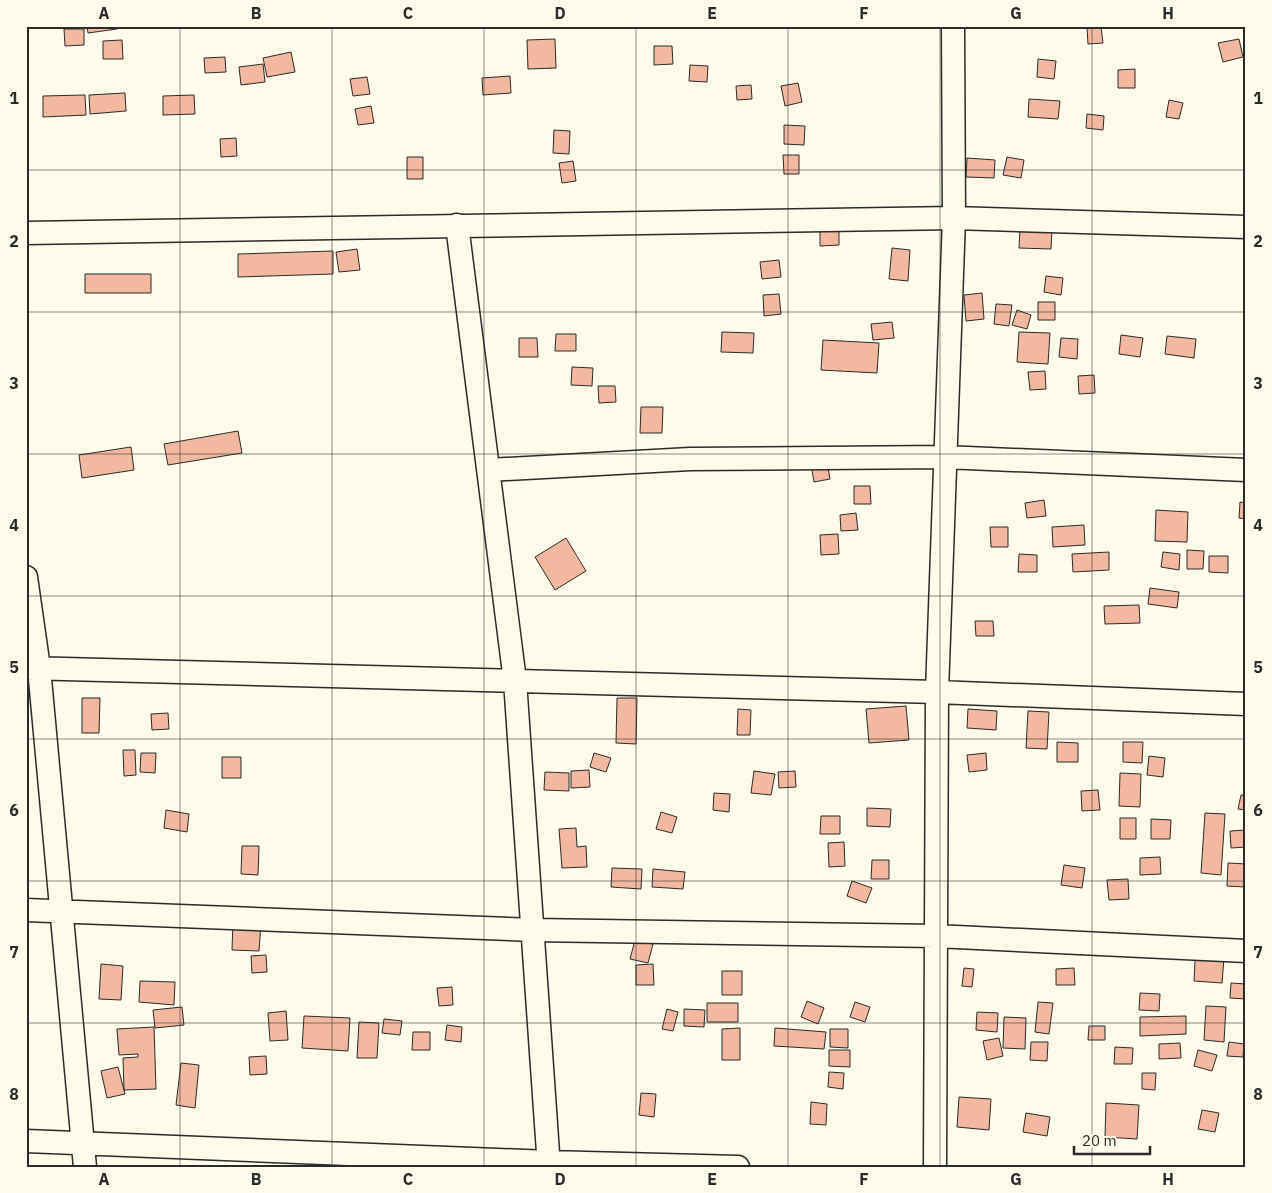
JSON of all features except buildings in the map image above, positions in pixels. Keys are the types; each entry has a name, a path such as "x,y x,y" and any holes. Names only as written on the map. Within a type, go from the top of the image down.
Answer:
{"street":[{"path":"935,1167 937,692 954,218 953,26"},
{"path":"26,233 954,218 1246,227"},
{"path":"457,225 515,681 549,1164"},
{"path":"489,470 690,459 945,457 1246,470"},
{"path":"26,577 33,668 61,911 85,1167"},
{"path":"33,668 937,692 1246,704"},
{"path":"26,910 533,930 936,936 1246,951"},
{"path":"26,1141 549,1164 738,1167"}]}
